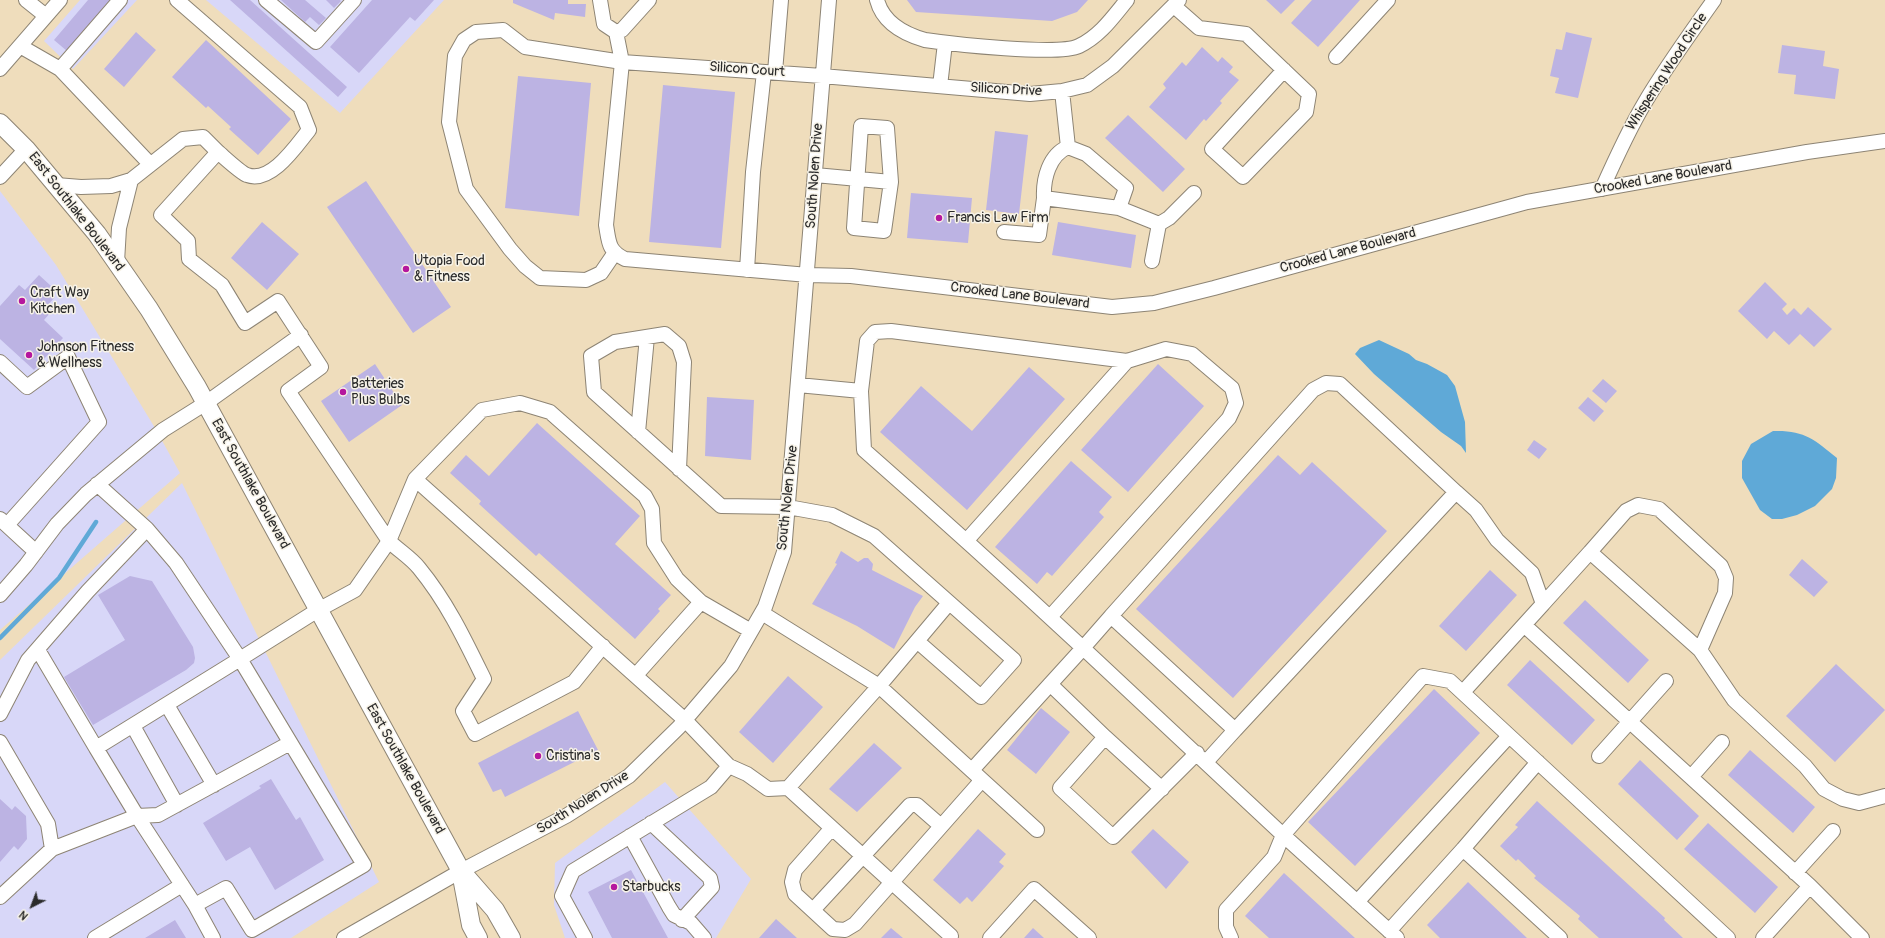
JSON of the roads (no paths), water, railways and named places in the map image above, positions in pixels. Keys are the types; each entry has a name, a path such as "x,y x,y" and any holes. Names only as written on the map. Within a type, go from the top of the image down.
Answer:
{"main road":[{"name":"East Southlake Boulevard","path":"0,123 26,149 97,234 149,309 206,403 460,872 495,910 511,938"},
{"name":"East Southlake Boulevard","path":"460,872 471,924 478,938"}],"street":[{"path":"26,0 46,16"},
{"path":"0,69 60,0"},
{"path":"60,69 120,0"},
{"path":"56,185 81,187 111,186 131,180 183,139 203,137 218,152 247,175 264,176 288,157 309,130 300,107 177,0"},
{"path":"266,0 316,42 354,0"},
{"path":"600,0 604,24 616,32 622,62 606,225 609,243 614,254"},
{"path":"616,32 622,30 649,0"},
{"path":"747,270 753,172 782,0"},
{"name":"South Nolen Drive","path":"344,938 460,872 566,816 629,776 685,720 731,666 762,613 784,552 808,275 829,0"},
{"path":"877,0 887,18 896,27 905,34 925,40 945,43 1049,50 1071,49 1092,39 1127,0"},
{"name":"Whispering Wood Circle","path":"1602,189 1624,141 1643,105 1666,68 1714,0"},
{"path":"1336,57 1386,1"},
{"path":"1176,3 1199,28 1246,34 1284,70 1309,94 1306,112 1243,176 1212,148 1284,70"},
{"name":"Silicon Drive","path":"822,76 1030,94 1062,91 1087,85 1113,66 1176,3"},
{"name":"Silicon Court","path":"614,254 601,273 586,280 540,278 525,266 510,249 466,189 449,122 455,56 464,40 476,32 503,30 525,47 622,62 822,76"},
{"path":"940,86 945,43"},
{"path":"20,46 60,69 150,164"},
{"path":"1062,91 1068,147"},
{"path":"861,126 887,128 891,182 884,231 854,228 861,126"},
{"name":"Crooked Lane Boulevard","path":"614,254 625,259 808,275 858,277 1112,307 1154,303 1527,202 1807,152 1885,141"},
{"path":"1004,232 1039,235 1044,198 1043,183 1049,167 1060,150 1068,147 1086,154 1126,188 1119,208"},
{"path":"0,177 26,149"},
{"path":"218,152 161,215 188,241 189,259 222,285 245,322 278,301 321,367 288,392 389,541 418,567 458,625 484,679 463,711 475,734 574,682 603,646"},
{"path":"815,175 891,182"},
{"path":"117,262 119,228 131,180"},
{"path":"1152,261 1159,224 1169,218 1194,193"},
{"path":"1044,198 1119,208 1159,224"},
{"path":"1050,617 1229,418 1236,403 1232,388 1192,354 1166,349 1127,361 891,331 875,332 867,340 861,391 864,450 967,540 1083,648 1202,757 1283,835 1393,934 1463,849 1538,762"},
{"path":"679,469 684,362 679,346 665,334 615,342 590,356 594,392 679,469 721,506 788,506 832,515 874,536 1014,660 981,697 917,640"},
{"path":"0,595 77,502 97,484 163,430 206,403 301,335"},
{"path":"638,432 647,337"},
{"path":"0,362 27,388 68,357 99,422 3,522 36,552"},
{"path":"967,540 1127,361"},
{"path":"832,828 796,870 792,882 794,894 833,929 845,930 855,924 942,826 977,775 1050,684 1313,390 1326,383 1340,384 1476,510 1497,540 1532,573 1543,604"},
{"path":"798,385 861,391"},
{"path":"96,748 318,610 355,590 389,541 415,479 482,410 520,403 550,412 645,496 652,509 654,543 677,579 701,602 751,632"},
{"path":"415,479 685,720 729,766 747,774 768,789 788,788 951,936"},
{"path":"97,484 147,529 176,563 240,659 364,866 252,930 226,888 195,904"},
{"path":"1105,737 1060,788 1113,837 1162,789 1235,730 1456,492"},
{"path":"1462,692 1590,552 1626,510 1638,505 1659,509 1720,566 1726,578 1725,593 1700,650"},
{"path":"0,714 28,660 88,591 147,529"},
{"path":"1590,552 1700,650 1734,700 1805,766 1824,789 1843,799 1859,803 1885,796"},
{"path":"636,676 701,602"},
{"path":"788,788 879,686 949,603"},
{"path":"762,613 879,686 1037,830"},
{"path":"1111,616 1235,730"},
{"path":"1524,625 1810,886 1862,938"},
{"path":"38,650 137,816 195,904 213,938"},
{"path":"1231,938 1226,927 1226,910 1274,857 1283,835 1423,676 1450,681 1728,938"},
{"path":"1599,756 1666,681"},
{"path":"1050,684 1162,789"},
{"path":"167,704 214,785"},
{"path":"133,726 177,804"},
{"path":"1357,902 1509,736"},
{"path":"0,742 48,824 52,849"},
{"path":"1691,778 1722,742"},
{"path":"0,897 52,849 137,816 158,815 290,743"},
{"path":"585,938 562,896 573,871 711,787 729,766"},
{"path":"813,910 910,804 917,805 942,826"},
{"path":"651,823 710,878 712,887 682,920"},
{"path":"1795,873 1833,831"},
{"path":"630,836 668,907 674,915 691,923 704,938"},
{"path":"1463,849 1560,938"},
{"path":"95,938 182,885"},
{"path":"1763,938 1810,886"},
{"path":"990,938 1034,889 1089,938"}],"water":[{"path":"1379,340 1409,354 1416,360 1447,375 1455,386 1465,422 1466,453 1461,446 1441,432 1374,374 1355,354 1360,348"},
{"path":"1773,431 1801,434 1815,441 1837,458 1836,478 1832,489 1815,506 1797,515 1782,519 1772,519 1760,510 1742,478 1742,461 1751,444"}],"waterway":[{"path":"0,638 59,578 96,522"}],"place":[{"name":"Francis Law Firm","path":"939,218"},
{"name":"Utopia Food & Fitness","path":"406,269"},
{"name":"Craft Way Kitchen","path":"22,301"},
{"name":"Johnson Fitness & Wellness","path":"29,355"},
{"name":"Batteries Plus Bulbs","path":"343,392"},
{"name":"Cristina's","path":"538,756"},
{"name":"Starbucks","path":"614,887"}]}
